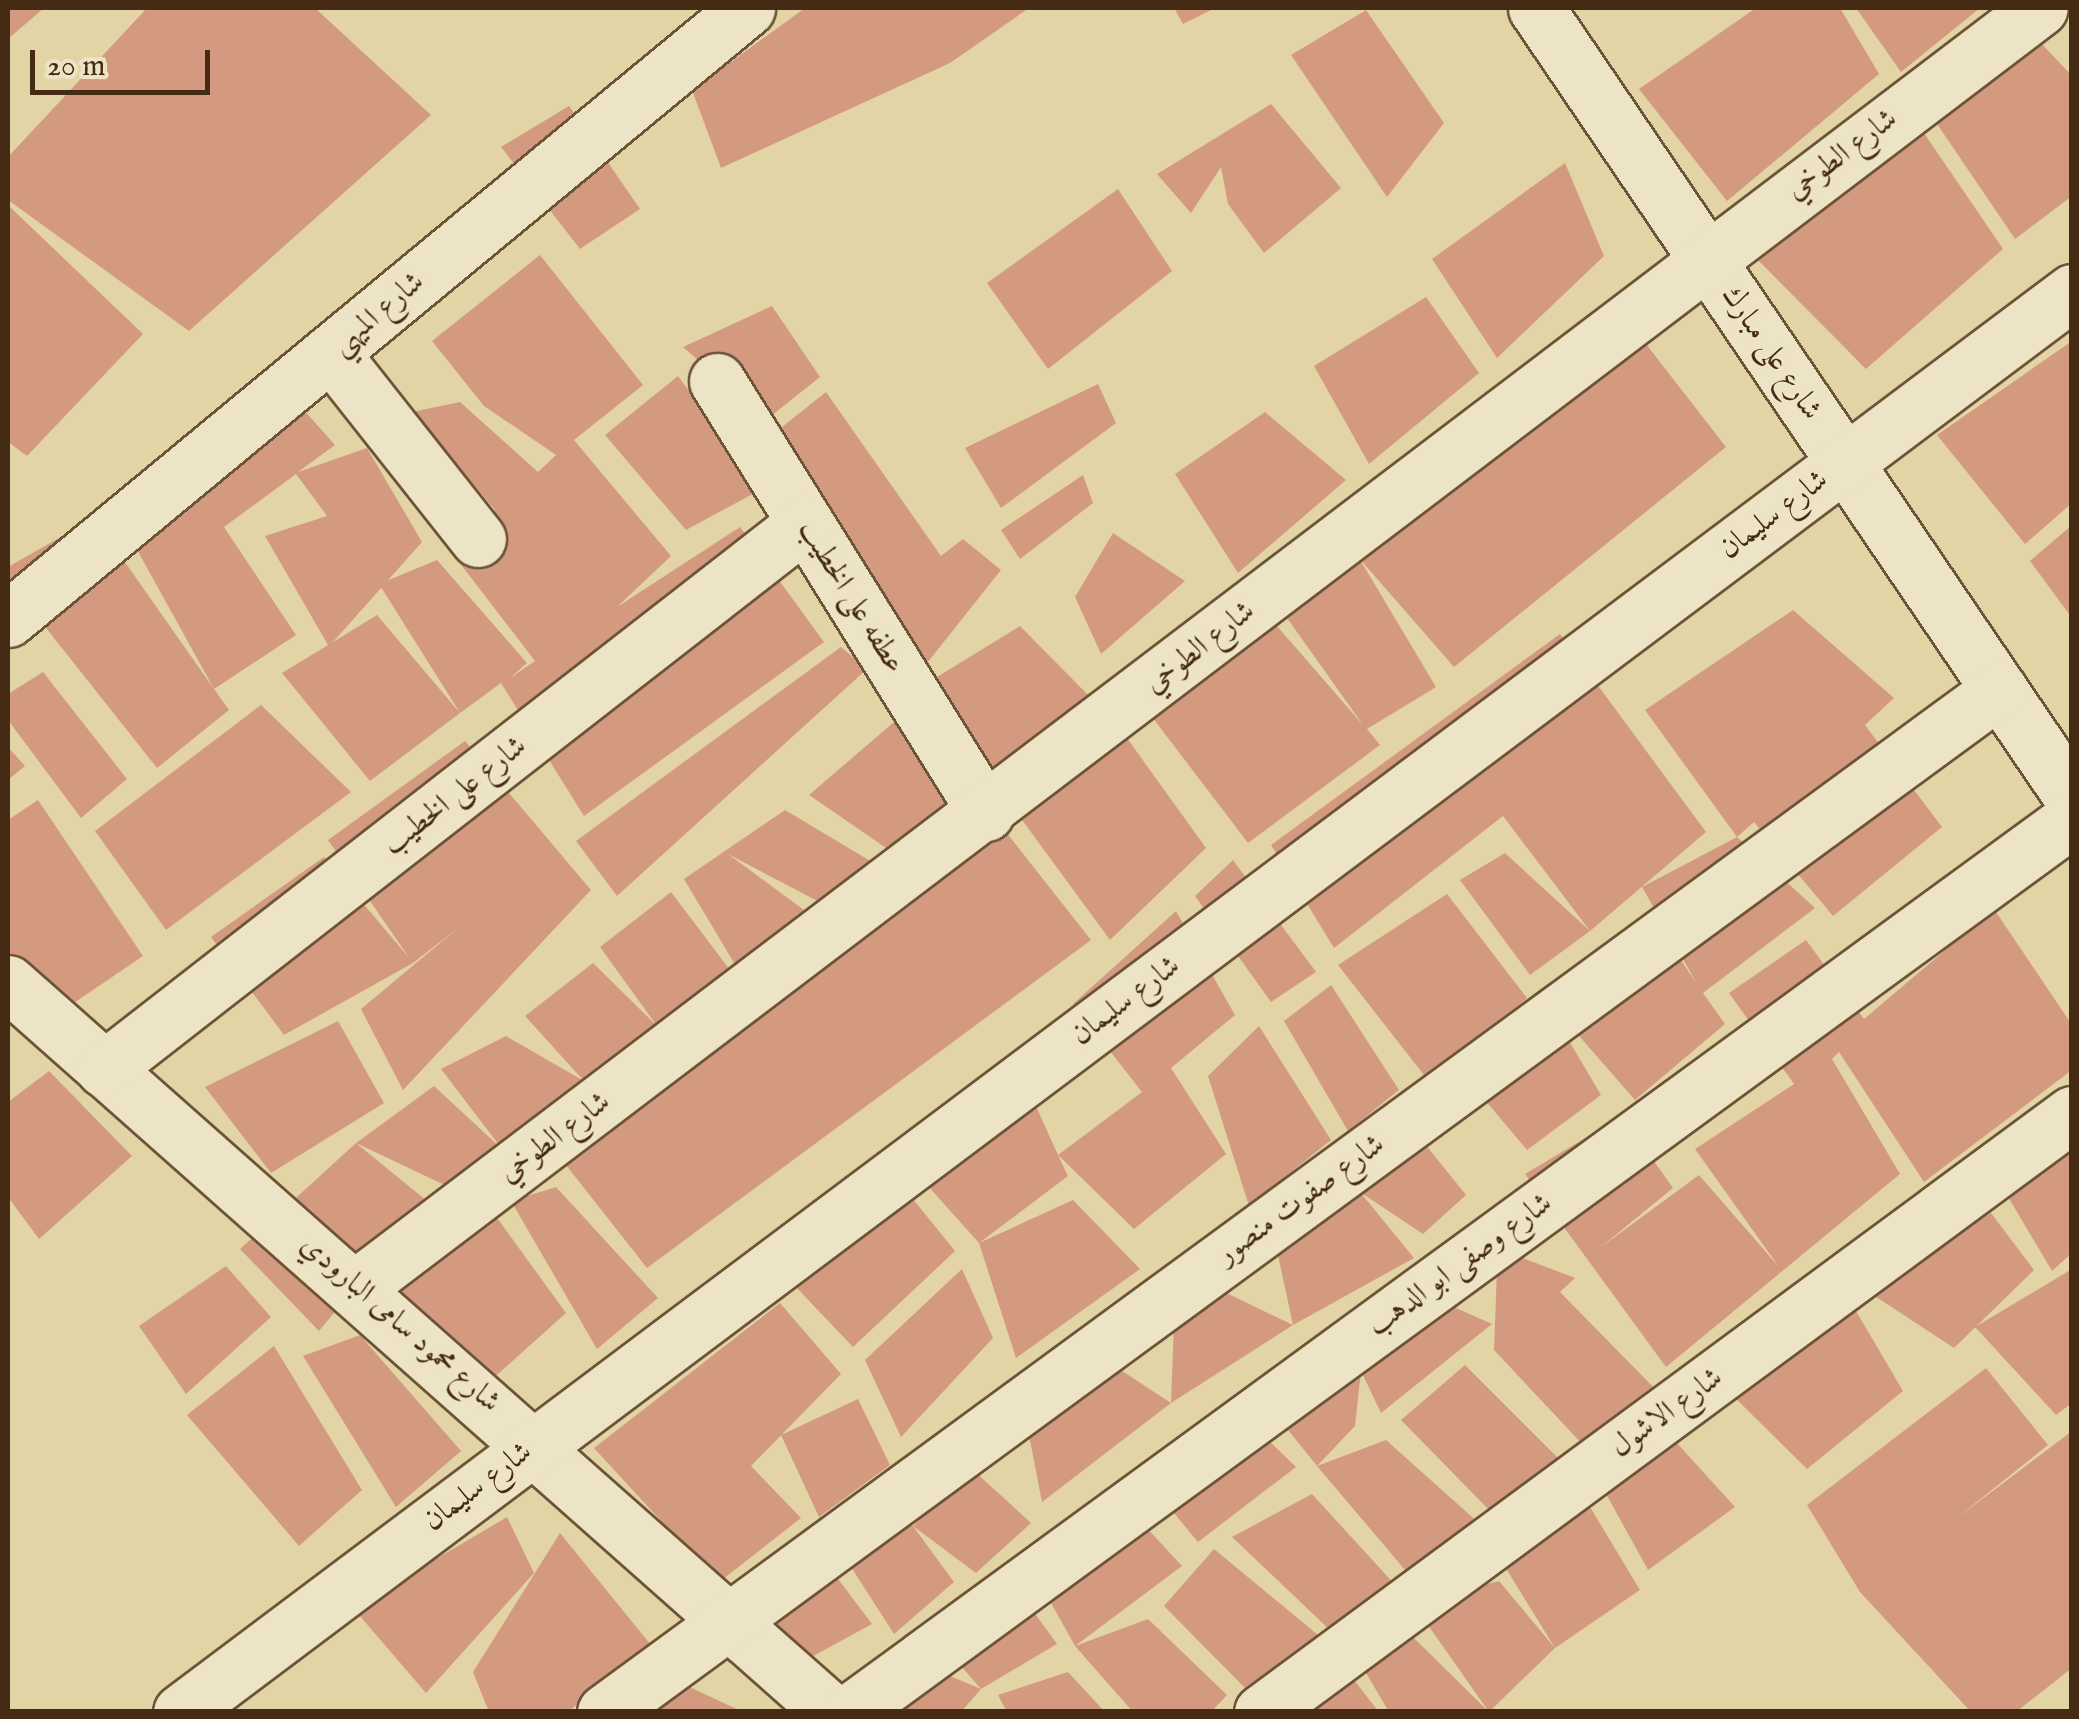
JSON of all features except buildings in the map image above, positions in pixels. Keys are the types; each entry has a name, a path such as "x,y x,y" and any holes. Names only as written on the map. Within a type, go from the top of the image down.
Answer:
{"street":[{"name":"شارع الميهي","path":"8,620 747,8"},
{"name":"شارع على مبارك","path":"1536,8 2072,797"},
{"name":"شارع الطوخي","path":"358,1286 986,813 1706,256 2040,8"},
{"name":"شارع سليمان","path":"182,1712 2072,292"},
{"path":"331,353 478,539"},
{"name":"عطفه على الخطيب","path":"717,381 986,813"},
{"name":"شارع على الخطيب","path":"104,1068 805,524"},
{"name":"شارع صفوت منصور","path":"606,1712 726,1619 1998,690"},
{"name":"شارع وصفى ابو الدهب","path":"850,1712 2072,819"},
{"name":"شارع محمود سامى البارودي","path":"8,983 358,1286 831,1712"},
{"name":"شارع الاشول","path":"1262,1712 2072,1114"}]}
